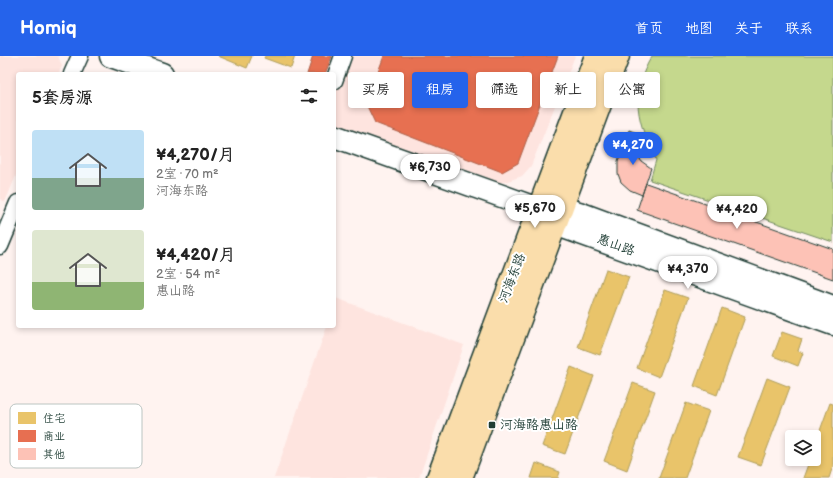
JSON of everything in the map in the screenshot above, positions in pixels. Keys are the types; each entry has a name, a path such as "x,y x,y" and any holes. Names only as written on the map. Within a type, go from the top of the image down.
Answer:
{"main road":[{"name":"河海东路","path":"438,478 596,56"},
{"name":"河海东路","path":"461,478 618,56"}],"street":[{"path":"73,72 80,56"},
{"path":"112,56 156,72"},
{"path":"336,75 343,56"},
{"name":"惠山路","path":"336,137 558,216 833,307"},
{"path":"0,246 16,208"},
{"name":"惠山路","path":"558,216 833,324"}],"shaded area":[{"path":"0,56 58,56 62,66 59,72 16,72 16,176 5,202 0,199"},
{"path":"346,56 575,56 569,72 540,72 540,108 554,108 531,166 522,176 505,182 484,182 336,129 336,84"},
{"path":"336,298 464,345 419,478 274,478 326,328 336,328"}],"green space":[{"path":"652,56 833,56 833,242 650,180 656,160 644,133 638,108 660,108 660,72 644,72"}],"building: 住宅":[{"path":"218,56 252,56 247,68"},
{"path":"265,56 295,56 291,68 264,58"},
{"path":"606,269 629,277 600,355 578,347"},
{"path":"665,290 688,298 659,377 637,368"},
{"path":"722,308 745,317 717,395 694,386"},
{"path":"782,332 802,339 798,351 803,353 798,366 773,356"},
{"path":"571,367 594,376 565,454 542,446"},
{"path":"767,378 790,387 761,465 738,457"},
{"path":"633,383 655,391 627,470 604,461"},
{"path":"686,403 709,411 685,478 659,478"},
{"path":"830,403 833,404 833,466 829,478 803,478 807,466 821,466 820,430"},
{"path":"536,463 560,472 558,478 531,478"}],"building: 商业":[{"path":"313,56 332,56 326,72 308,72"},
{"path":"384,56 558,56 552,72 540,72 540,104 518,163 502,172 375,123 368,108 404,108 404,72 378,72"}],"building: 其他":[{"path":"629,130 637,133 636,149 641,161 651,168 642,195 630,190 621,182 618,174 618,161"},
{"path":"646,183 833,249 833,279 637,210"}],"place":[{"name":"河海路惠山路","path":"492,425"}]}
